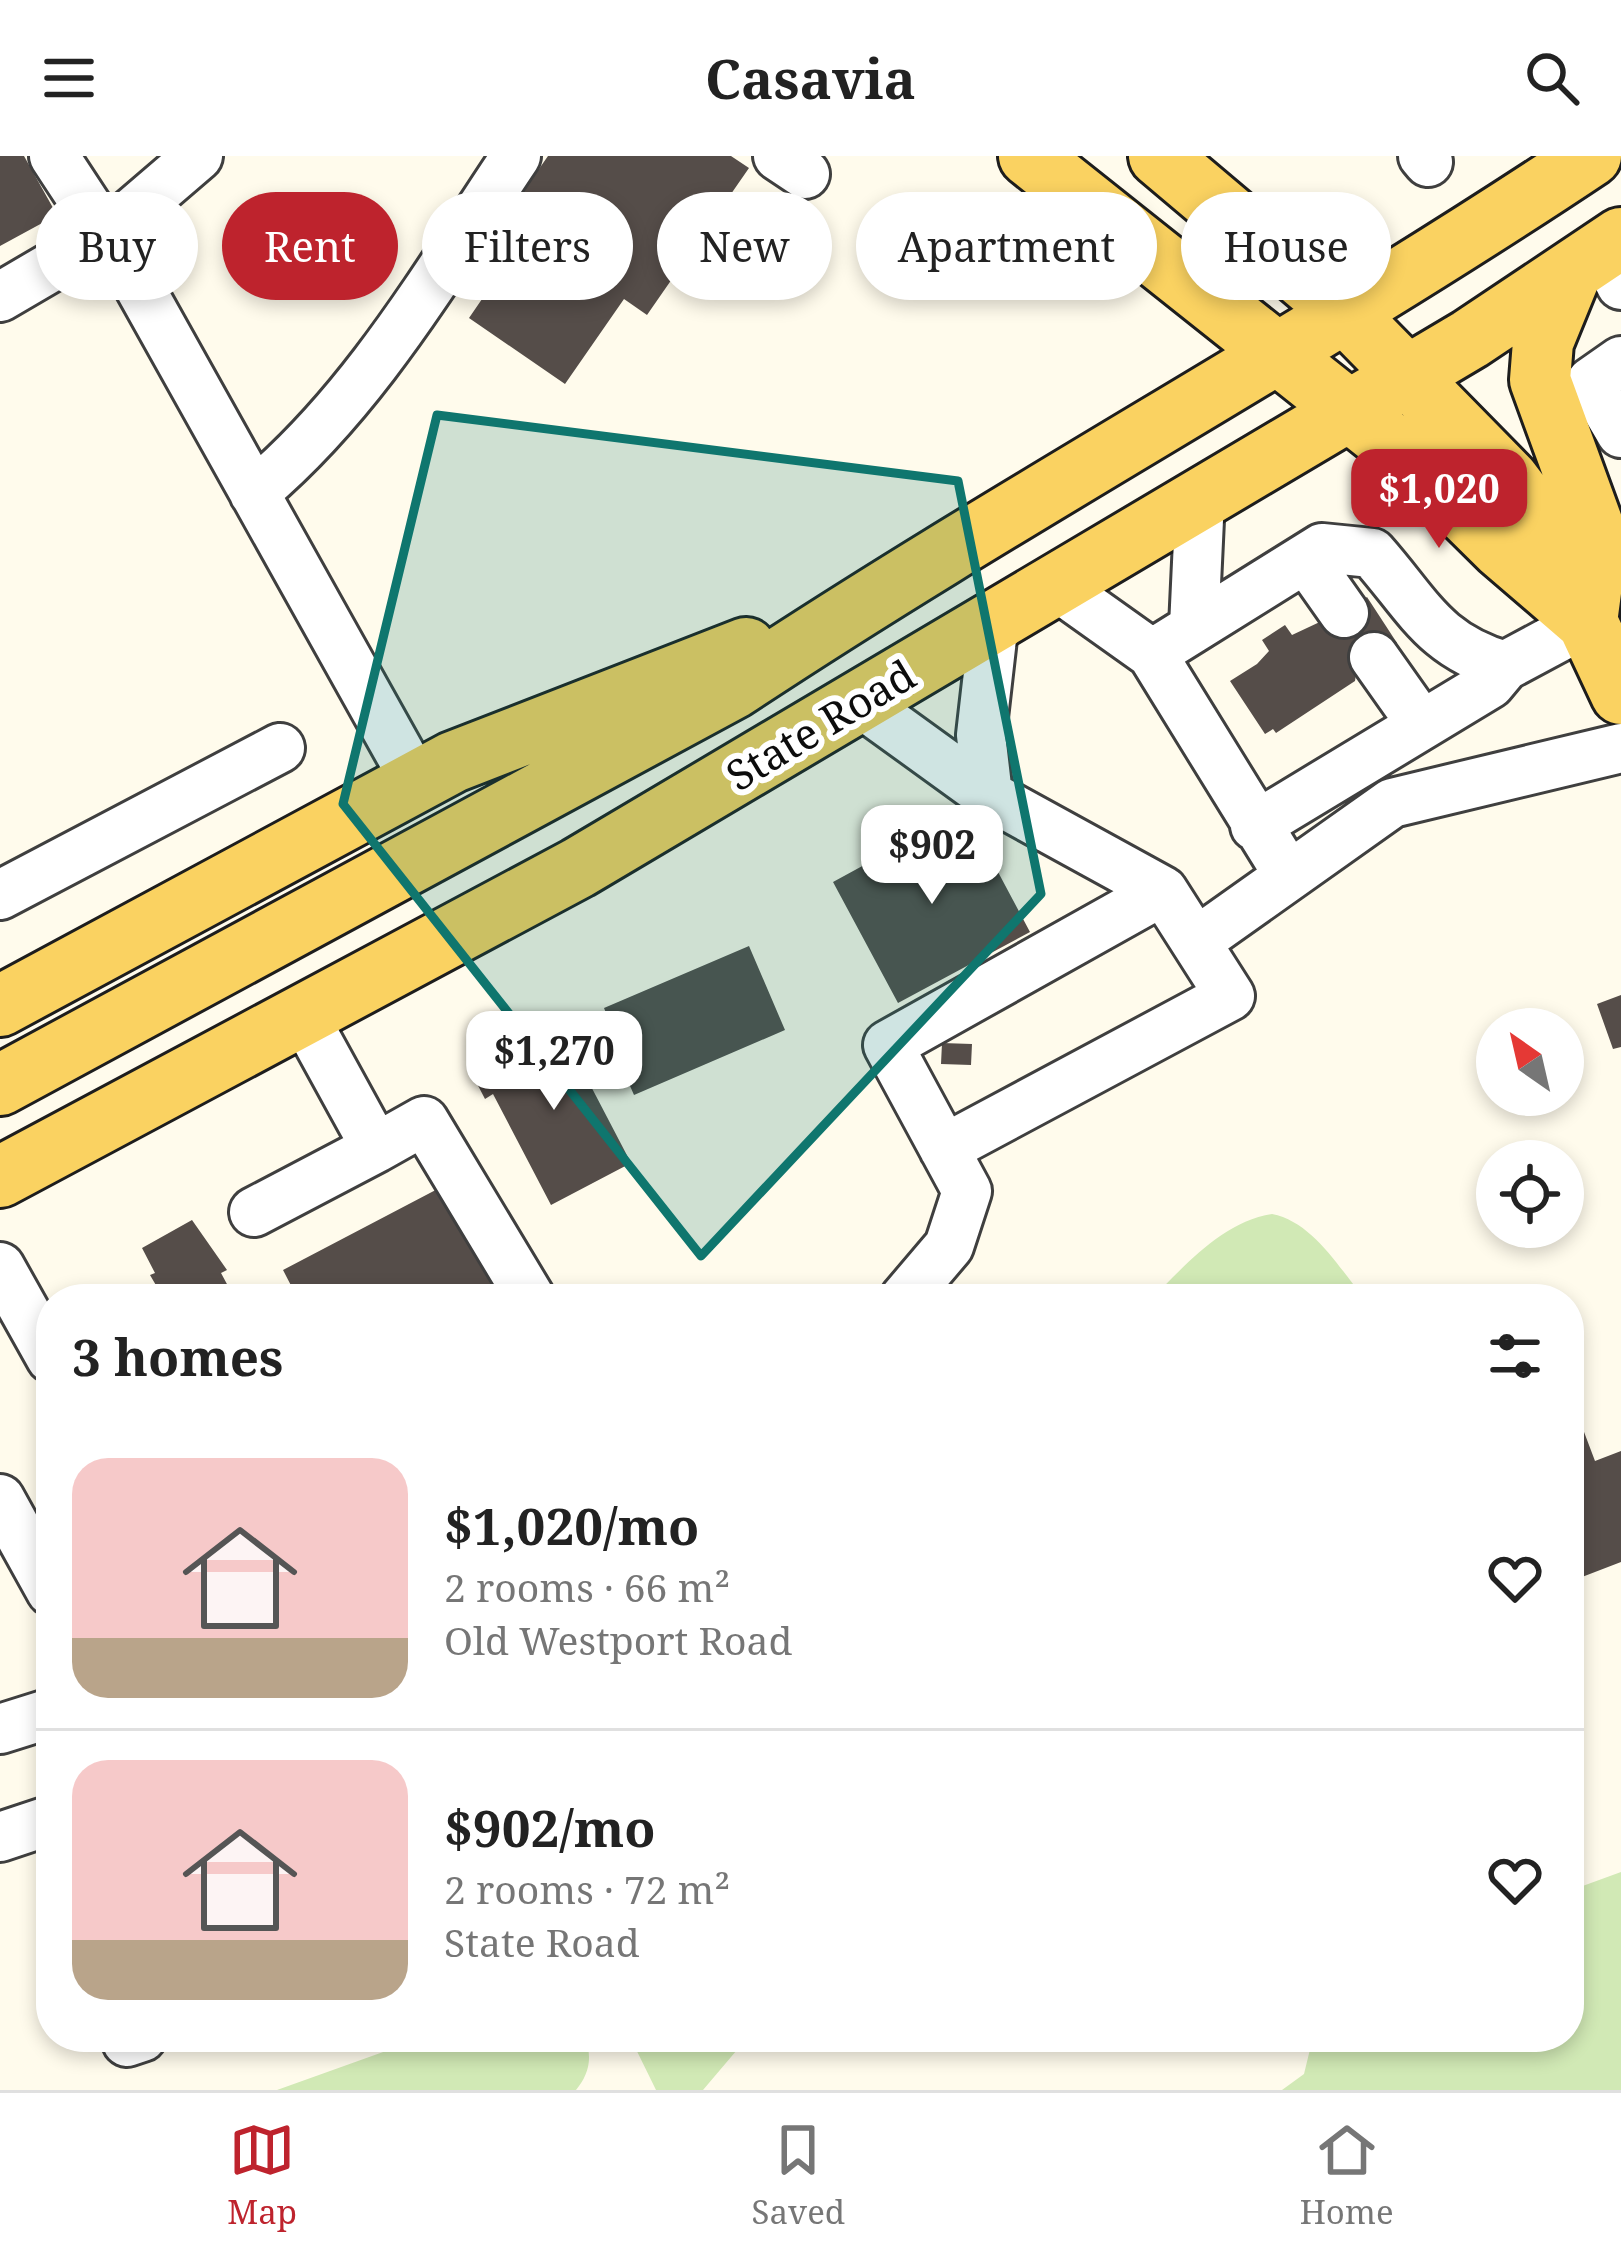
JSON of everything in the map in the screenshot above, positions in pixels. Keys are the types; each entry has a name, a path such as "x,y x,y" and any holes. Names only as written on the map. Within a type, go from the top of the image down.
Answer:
{"main road":[{"path":"1029,156 1415,463 1501,548 1587,622"},
{"name":"State Road","path":"0,1085 734,688 848,612 1346,314 1591,156"},
{"path":"1183,163 1409,375 1540,520 1621,694"},
{"path":"1587,622 1610,531 1540,380 1543,342 1604,261"},
{"name":"State Road","path":"0,1177 578,868 1604,261"},
{"path":"0,1006 488,746 848,612"}],"lane":[{"path":"54,156 78,192"},
{"path":"156,192 198,156"},
{"path":"254,493 297,456 354,394 516,156"},
{"path":"0,297 36,276"},
{"path":"143,300 416,782"},
{"path":"1621,361 1591,382 1621,434"},
{"path":"1194,627 1200,498"},
{"path":"1152,654 1322,548 1372,553 1432,631 1468,655 1505,666"},
{"path":"1289,568 1344,613"},
{"path":"1055,585 1152,654 1289,876"},
{"path":"988,795 981,735 994,621"},
{"path":"1255,826 1490,684 1505,666 1587,622"},
{"path":"1375,657 1422,725"},
{"path":"858,701 988,795 1163,891 1230,996 944,1149"},
{"path":"0,896 280,748"},
{"path":"1196,942 1392,803 1621,748"},
{"path":"917,1284 949,1246 967,1192 888,1045 1163,891"},
{"path":"303,1015 376,1148"},
{"path":"254,1212 424,1121 522,1284"},
{"path":"0,1267 36,1331"},
{"path":"0,1499 36,1565"},
{"path":"0,1729 36,1718"},
{"path":"0,1837 36,1825"}],"highlighted area":[{"path":"437,415 958,481 1041,894 701,1256 343,804"}],"green space":[{"path":"1272,1214 1300,1226 1353,1284 1166,1284 1221,1235"},
{"path":"1621,1872 1621,2090 1282,2090 1304,2074 1309,2052 1584,2052 1584,1886"},
{"path":"383,2052 588,2052 584,2078 576,2090 277,2090"},
{"path":"637,2052 735,2052 703,2090 656,2090"}],"building":[{"path":"0,156 24,156 44,192 36,192 36,226 0,246"},
{"path":"548,156 731,156 749,168 732,192 657,192 657,300 647,315 625,300 633,300 633,192 523,192"},
{"path":"481,300 623,300 565,384 469,318"},
{"path":"1367,597 1397,643 1357,668 1355,681 1276,733 1273,729 1265,734 1230,681 1257,664 1269,651 1262,640 1285,625 1292,635 1324,620 1327,624"},
{"path":"965,810 1030,932 898,1003 833,882"},
{"path":"749,946 785,1030 634,1095 608,1036 614,1033 604,1008"},
{"path":"1621,995 1621,1047 1613,1049 1597,1004"},
{"path":"568,1021 581,1046 572,1050 631,1163 551,1205 493,1094 485,1099 471,1072"},
{"path":"942,1043 972,1044 971,1065 941,1064"},
{"path":"449,1183 504,1284 290,1284 283,1270"},
{"path":"192,1220 227,1270 221,1273 227,1284 155,1284 142,1248"},
{"path":"1584,1432 1595,1461 1621,1451 1621,1562 1584,1576"}]}
